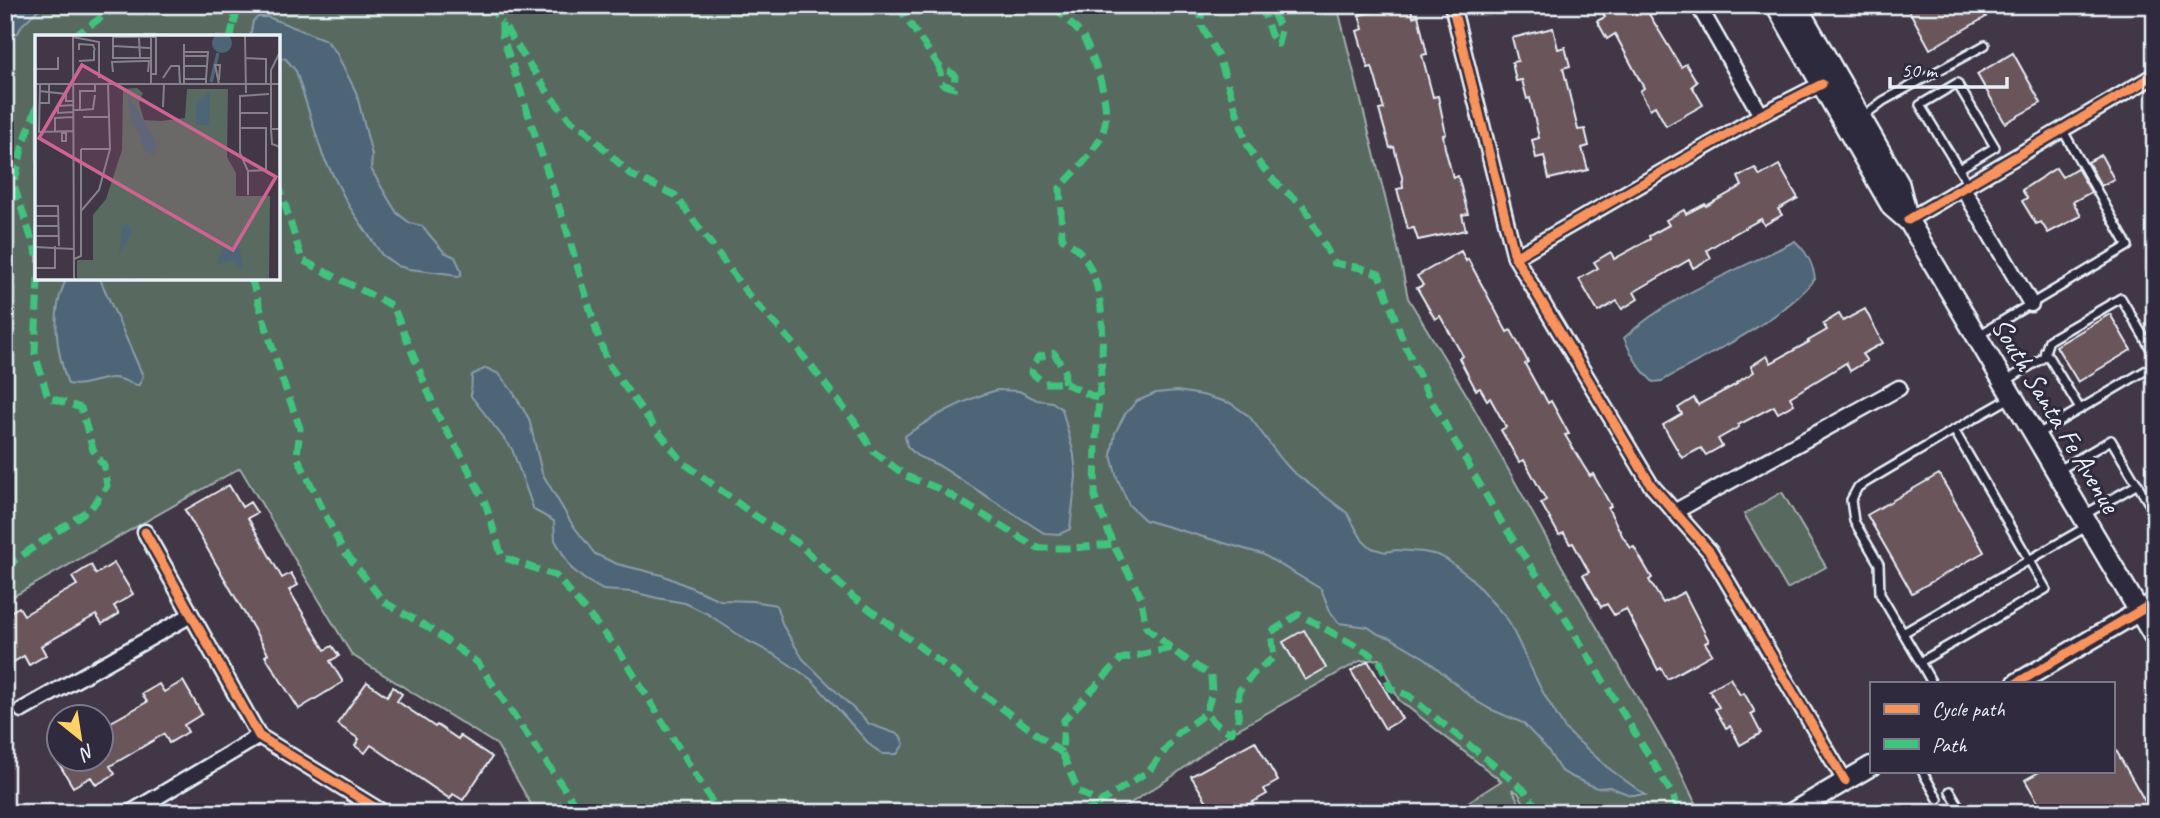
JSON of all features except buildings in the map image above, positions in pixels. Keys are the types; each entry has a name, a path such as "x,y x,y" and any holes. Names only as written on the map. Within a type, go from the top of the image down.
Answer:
{"main road":[{"name":"South Santa Fe Avenue","path":"1776,5 1892,207 1908,220"},
{"name":"South Santa Fe Avenue","path":"1796,5 1899,184 1908,220 2086,521 2147,607 2155,639"}],"street":[{"path":"1452,5 1515,257 1651,485 1710,552 1845,781"},
{"path":"1698,5 1761,115"},
{"path":"1908,220 2155,75"},
{"path":"1515,257 1761,115 1822,84"},
{"path":"1966,186 2031,304"},
{"path":"1674,512 1899,388"},
{"path":"145,532 259,736 384,813"},
{"path":"2019,682 2147,607"},
{"path":"22,709 191,615"},
{"path":"130,813 259,736"},
{"path":"1791,813 1870,767"}],"lane":[{"path":"1860,118 1883,102 1985,45"},
{"path":"1959,169 1995,147 1957,83 1920,105 1959,169 1966,186"},
{"path":"1976,336 2128,246 2062,129"},
{"path":"1931,682 1881,594 1879,564 1854,521 1851,500 1857,487 1954,430 2043,358 2049,340 2121,298 2155,356"},
{"path":"2045,351 2080,409"},
{"path":"2035,436 2155,365"},
{"path":"1920,662 2046,589 1954,430"},
{"path":"2057,472 2111,440 2148,502 2155,498"},
{"path":"1903,633 2030,561 2138,484"},
{"path":"1923,772 1938,799"},
{"path":"1950,791 1963,813"}],"green space":[{"path":"5,5 1337,5 1408,298 1465,392 1681,773 1700,813 1530,813 1518,793 1512,789 1525,813 1474,813 1468,802 1501,781 1399,700 1379,659 1360,661 1231,733 1173,776 1115,813 536,813 497,745 352,655 240,468 5,601"},
{"path":"1782,492 1826,567 1787,589 1744,514"}],"water":[{"path":"5,5 43,5 22,25 18,33 12,34 5,42"},
{"path":"258,17 268,17 326,40 336,52 356,92 372,155 371,169 397,213 410,223 422,226 444,252 455,257 461,276 409,269 398,266 382,255 349,206 323,156 296,71 286,59 280,58 280,35 250,35 253,21"},
{"path":"1795,241 1809,258 1815,279 1800,295 1743,336 1662,381 1653,382 1633,356 1624,338 1643,322 1684,296"},
{"path":"66,280 100,280 143,376 139,385 116,378 68,384 60,358 57,331 58,303"},
{"path":"486,368 499,374 529,419 542,473 572,524 595,554 617,564 662,575 720,600 776,605 783,626 803,659 869,724 900,735 904,744 897,754 883,754 871,746 812,680 708,614 685,603 633,592 603,590 571,568 555,540 554,521 534,510 512,449 471,396 472,375"},
{"path":"997,390 1019,391 1037,400 1052,402 1062,409 1074,455 1076,476 1070,529 1060,534 1044,533 938,465 917,456 907,446 905,436 927,422 961,404"},
{"path":"1177,391 1230,403 1249,416 1292,471 1347,513 1363,541 1372,548 1385,552 1396,550 1438,555 1470,577 1508,620 1541,689 1565,729 1607,767 1645,795 1630,795 1610,787 1597,788 1560,770 1548,750 1523,723 1476,701 1425,658 1391,638 1368,627 1339,623 1330,611 1321,589 1262,554 1145,520 1129,505 1117,478 1111,455 1115,433 1125,414 1137,401 1156,393"}],"marked path":[{"path":"76,35 119,5"},
{"path":"237,5 231,35 239,5"},
{"path":"488,5 502,23"},
{"path":"897,5 939,66 955,75 954,88 942,84 939,66"},
{"path":"1057,5 1084,39 1099,74 1105,101 1105,126 1101,137 1087,158 1060,188 1062,238 1077,249 1089,266 1100,302 1102,342 1099,399"},
{"path":"1200,5 1202,26 1220,60 1247,144 1255,158 1275,182 1304,207 1334,263 1379,274 1404,343 1427,393 1502,523 1559,608 1674,797 1676,813"},
{"path":"1261,5 1271,35 1278,44 1281,30 1269,5"},
{"path":"1062,753 853,597 798,543 751,513 684,463 653,425 608,364 502,35 502,23 549,94 570,120 584,129 631,175 675,195 750,297 792,342 854,421 874,452 906,476 940,489 1038,548 1113,544"},
{"path":"35,112 22,148 14,186 35,249"},
{"path":"280,188 302,260 393,306 438,416 486,505 502,557 556,576 619,651 719,813"},
{"path":"5,567 91,508 107,486 104,466 93,450 81,408 48,397 35,354 38,280"},
{"path":"252,280 300,428 297,456 341,547 384,602 429,628 478,663 581,813"},
{"path":"1064,383 1065,371 1054,353 1038,357 1031,372 1044,383 1064,383 1099,399 1095,497 1113,544 1140,595 1146,627 1178,654 1211,676 1212,693 1206,713 1215,723 1231,733 1238,722 1239,691 1254,673 1274,657 1271,632 1299,614 1379,659 1390,688 1409,696 1523,789 1541,813"},
{"path":"1171,648 1121,659 1064,720 1062,753 1078,791 1099,803 1150,770 1178,733 1206,713"},
{"path":"1083,813 1099,803"}],"cycle path":[{"path":"1452,5 1515,257 1651,485 1710,552 1845,781"},
{"path":"1908,220 2155,75"},
{"path":"1515,257 1761,115 1822,84"},
{"path":"145,532 259,736 384,813"},
{"path":"2019,682 2155,602"}]}
